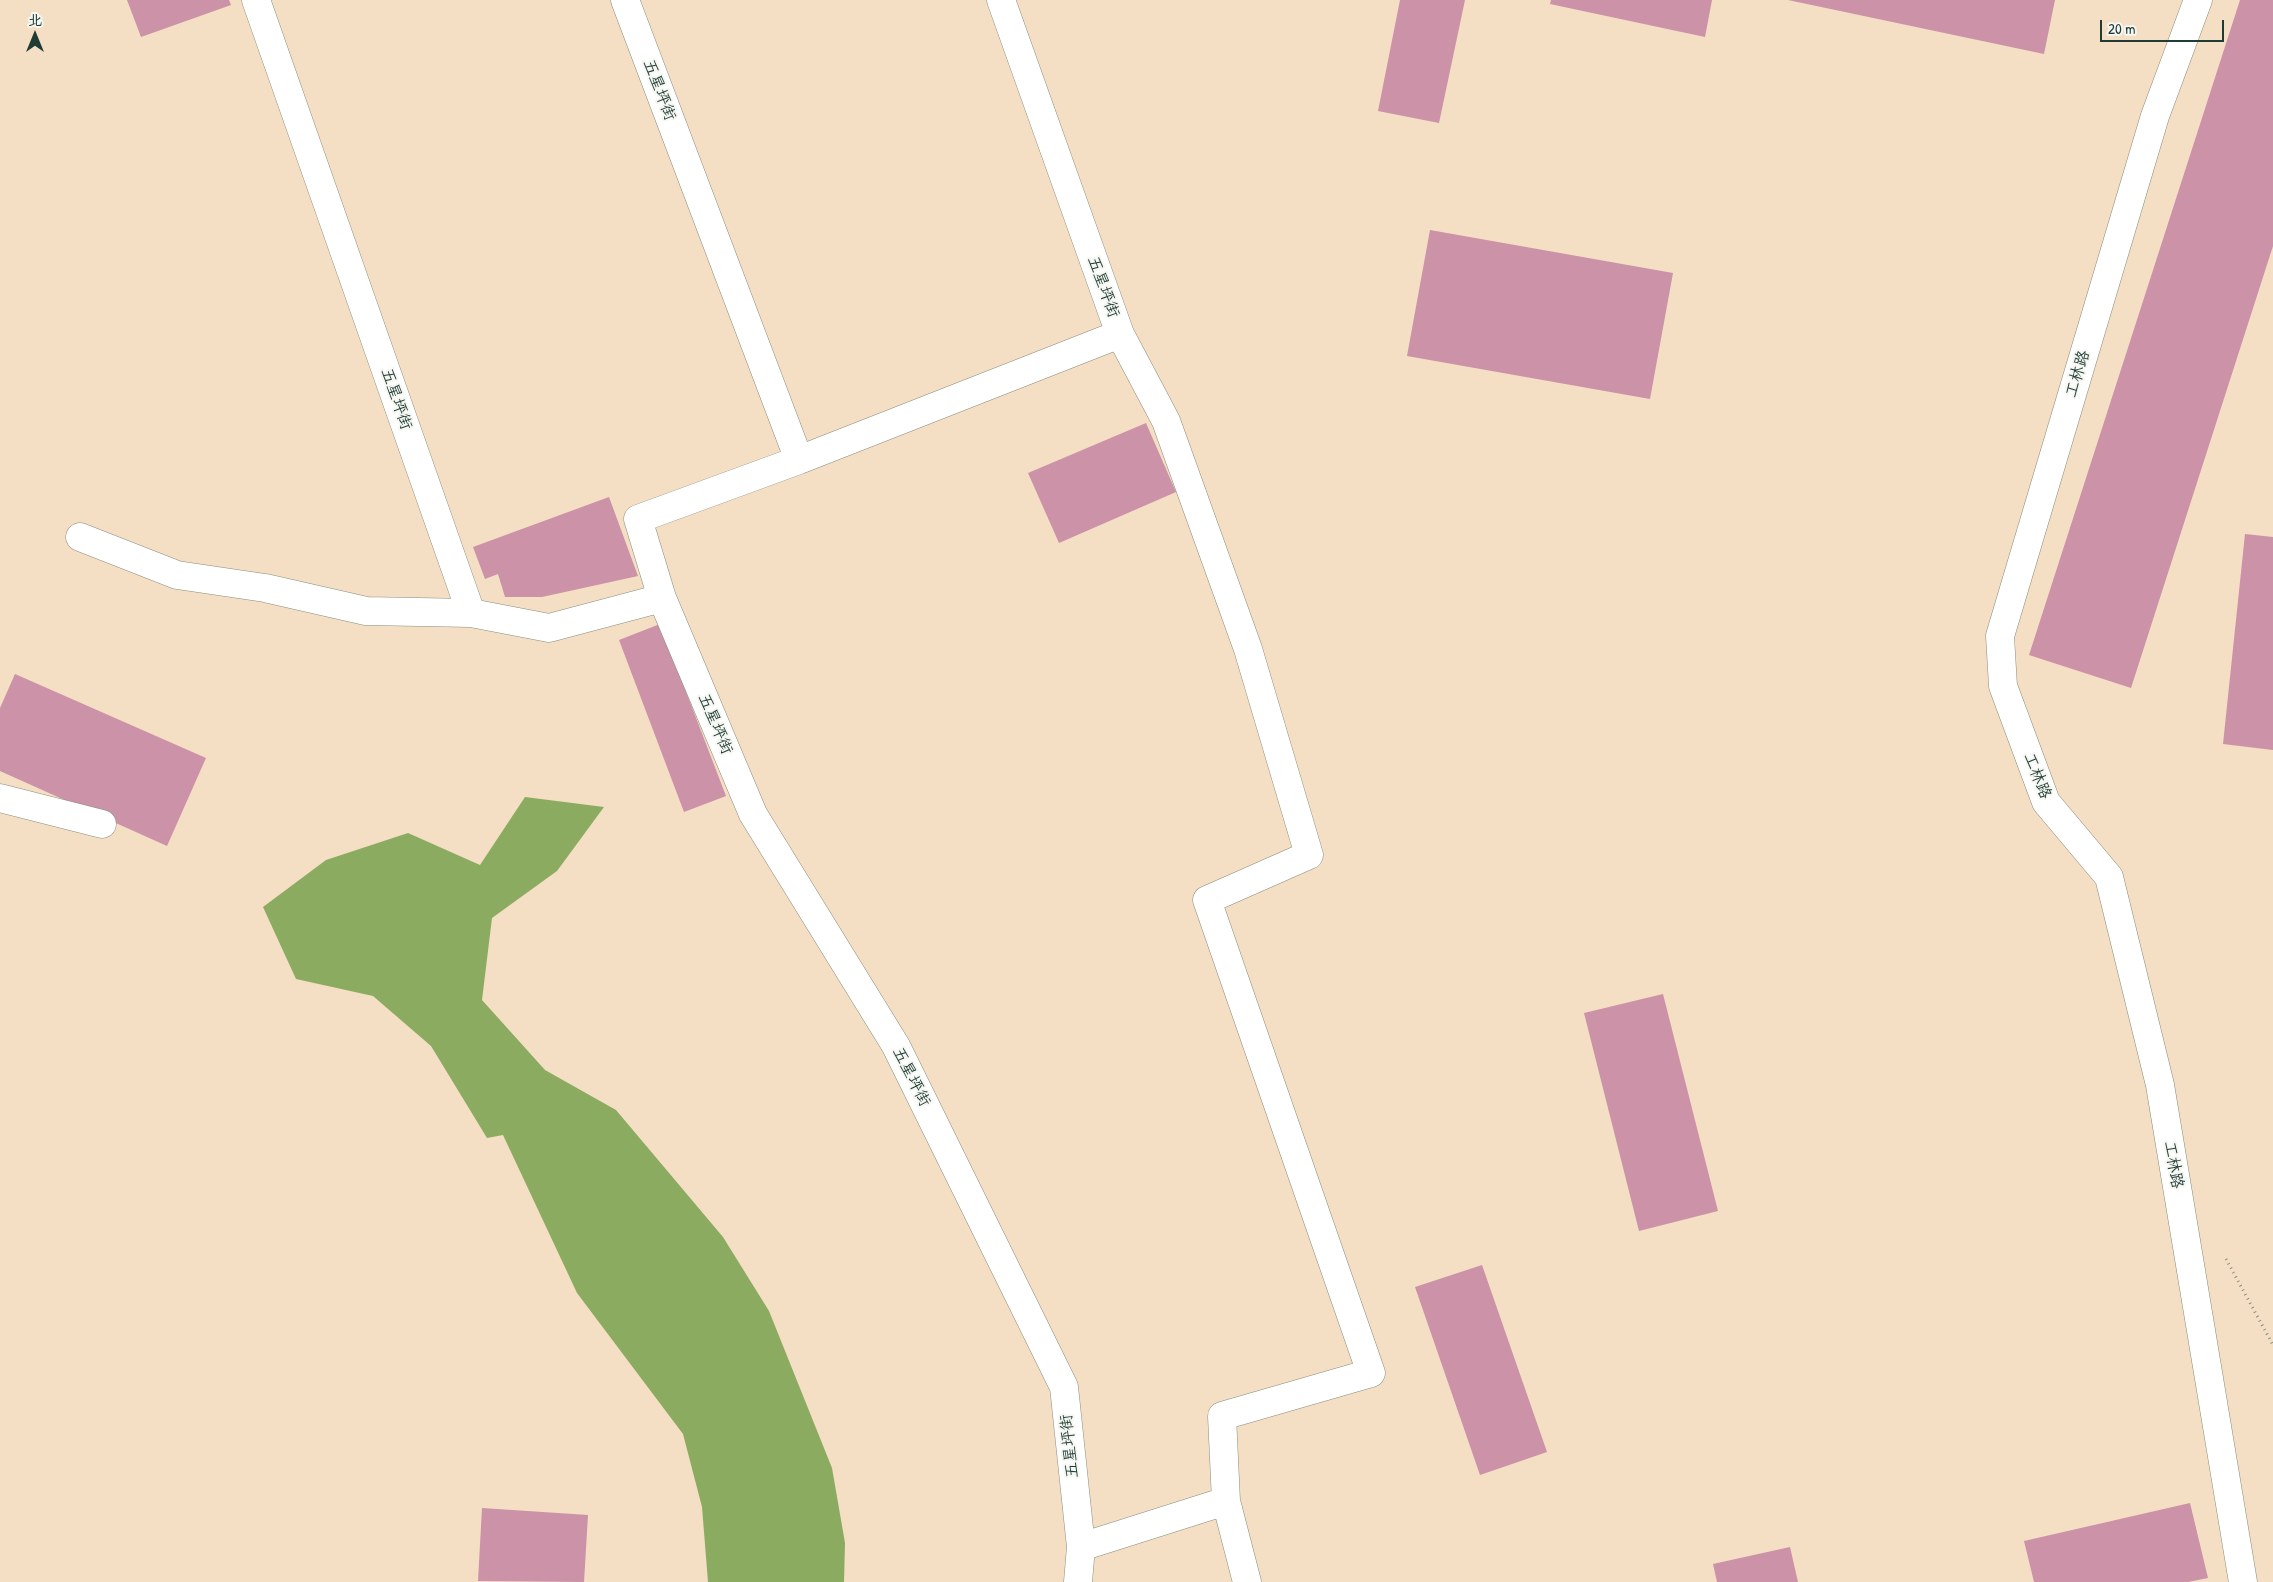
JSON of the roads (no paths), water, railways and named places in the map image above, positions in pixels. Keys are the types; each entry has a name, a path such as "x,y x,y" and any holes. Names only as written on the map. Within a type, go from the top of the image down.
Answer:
{"street":[{"name":"五星坪街","path":"256,0 471,613"},
{"name":"五星坪街","path":"625,0 799,460"},
{"name":"五星坪街","path":"1001,0 1120,334 799,460 638,519 662,598 753,814 896,1046 1064,1387 1081,1547 1078,1582"},
{"name":"工林路","path":"2198,0 2155,116 2000,636 2003,686 2046,802 2109,877 2160,1085 2243,1582"},
{"path":"1120,334 1169,430 1248,649 1309,855 1208,900 1371,1373 1222,1416 1226,1501 1247,1582"},
{"path":"80,537 177,575 265,588 366,611 471,613 549,628 662,598"},
{"path":"0,798 102,824"},
{"path":"1081,1547 1226,1501"}]}
